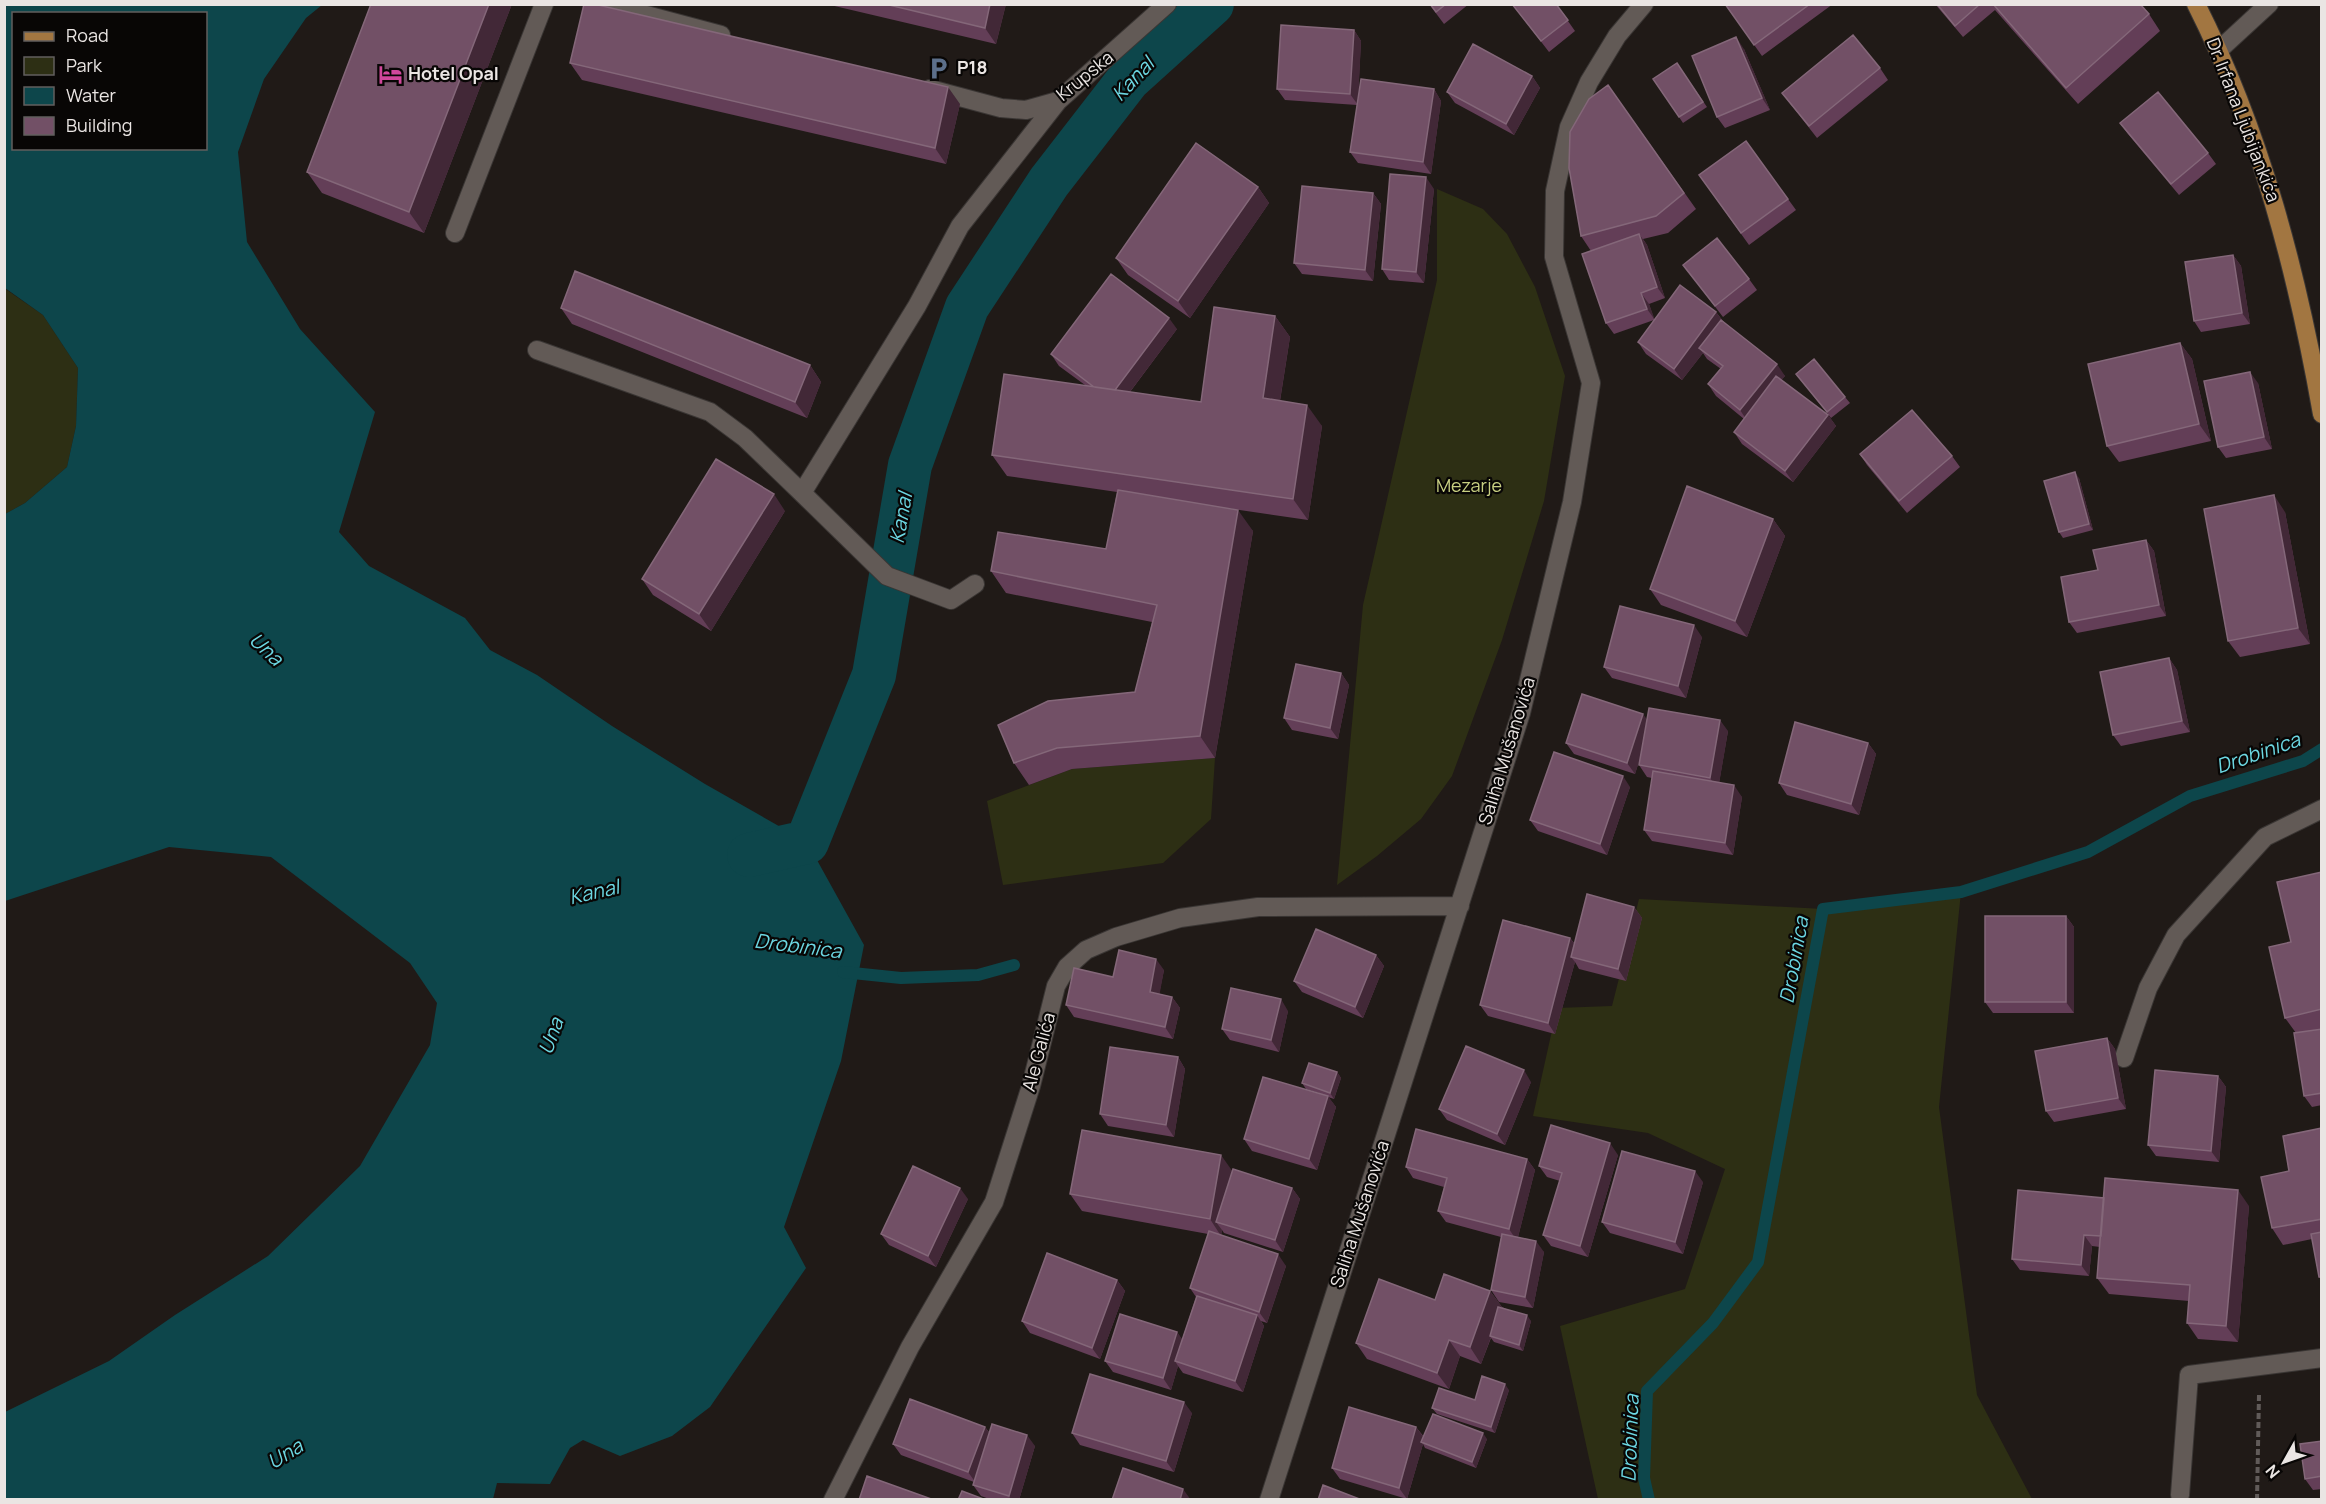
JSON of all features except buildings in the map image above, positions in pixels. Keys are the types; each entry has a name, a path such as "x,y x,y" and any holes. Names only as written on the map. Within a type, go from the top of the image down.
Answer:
{"main road":[{"name":"Dr. Irfana Ljubijankića","path":"2196,4 2219,50 2269,179 2308,333 2322,414"}],"street":[{"path":"455,233 544,4"},
{"path":"604,4 741,40"},
{"name":"Krupska","path":"911,84 1001,108 1026,110 1058,101 1167,4"},
{"name":"Saliha Mušanovića","path":"1269,1500 1521,713 1572,502 1591,383 1554,257 1555,191 1569,127 1589,82 1617,36 1644,4"},
{"path":"2219,50 2269,4"},
{"path":"802,493 917,306 960,226 1058,101"},
{"path":"537,350 710,412 745,438 887,576 951,600 975,584"},
{"path":"2124,1058 2148,988 2176,935 2265,837 2322,809"},
{"name":"Ale Galića","path":"833,1500 910,1347 994,1202 1030,1086 1056,986 1067,967 1086,950 1116,937 1180,918 1258,907 1460,906"},
{"path":"2180,1495 2189,1375 2322,1358"}],"path":[{"path":"2257,1500 2259,1365"}],"green space":[{"name":"Mezarje","path":"1437,189 1483,209 1507,234 1535,287 1565,376 1544,501 1502,640 1452,776 1421,819 1377,856 1337,885 1363,605 1437,280"},
{"path":"4,288 43,315 78,368 76,426 67,467 25,503 5,514"},
{"path":"1215,758 1211,819 1163,863 1003,885 987,801 1072,769"},
{"path":"1961,892 1939,1107 1977,1395 2032,1499 1598,1499 1560,1326 1685,1289 1725,1169 1648,1133 1533,1116 1557,1008 1612,1006 1639,899 1823,909"}],"water":[{"name":"Una","path":"5,4 322,5 306,18 264,79 238,152 247,242 300,329 375,412 339,532 369,566 465,618 490,650 537,675 612,726 705,784 807,842 864,945 841,1061 784,1227 806,1268 710,1407 672,1436 620,1456 583,1440 570,1448 550,1484 497,1483 493,1499 5,1499 5,1412 109,1361 175,1315 268,1256 360,1166 430,1045 437,1003 410,963 271,857 169,847 5,901 5,514 25,503 67,467 76,426 78,368 43,315 5,288"}],"waterway":[{"name":"Kanal","path":"749,855 807,842 874,675 910,465 967,307 1049,182 1128,80 1212,4"},
{"name":"Drobinica","path":"1649,1500 1644,1478 1647,1391 1713,1323 1758,1262 1823,909 1961,892 2088,852 2190,796 2303,761 2322,749"},
{"name":"Drobinica","path":"843,972 901,978 978,975 1014,965"}],"place":[{"name":"P18","path":"939,68"},
{"name":"Hotel Opal","path":"390,74"}]}
